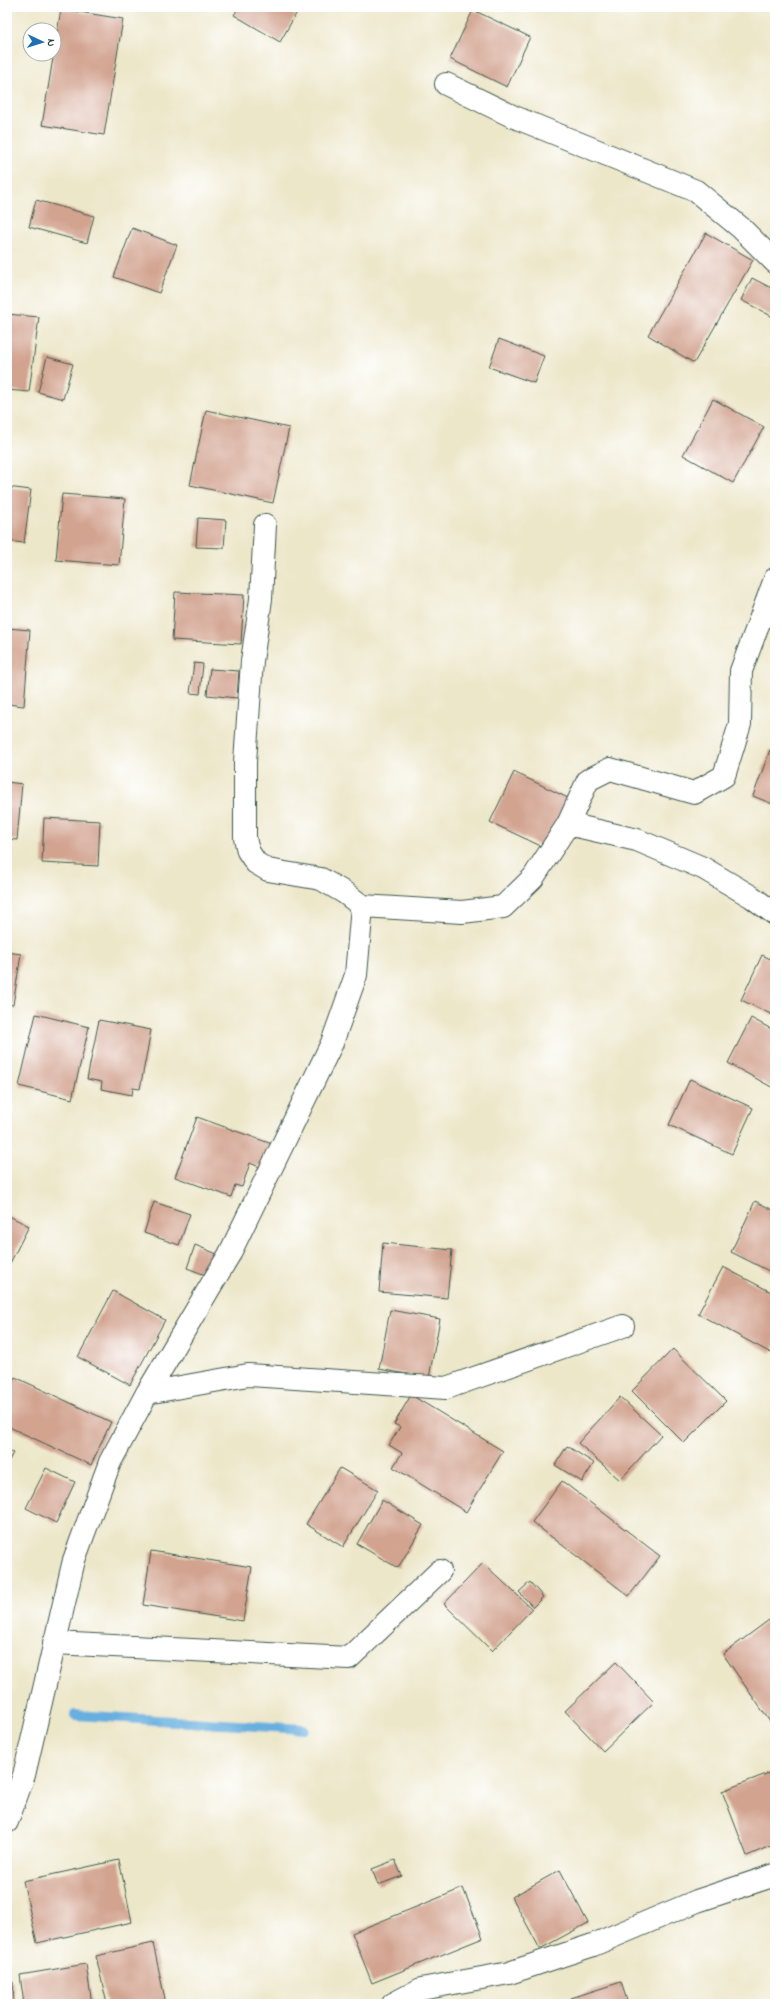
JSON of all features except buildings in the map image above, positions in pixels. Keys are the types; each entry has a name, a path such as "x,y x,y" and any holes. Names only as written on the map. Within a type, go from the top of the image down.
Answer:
{"street":[{"path":"446,84 512,116 696,192 741,228 775,262"},
{"path":"266,525 261,599 252,661 245,762 245,838 248,852 256,863 268,870 321,878 362,906 462,912 503,907 533,878 568,824 588,780 610,769 694,793 724,776 740,724 741,671 768,624 775,579"},
{"path":"568,824 638,840 703,868 752,897 775,914"},
{"path":"7,1822 24,1775 74,1560 110,1462 147,1393 229,1255 332,1043 356,975 362,906"},
{"path":"147,1393 248,1375 446,1388 623,1326"},
{"path":"54,1643 349,1658 440,1571"},
{"path":"393,2004 421,1989 509,1973 593,1945 697,1901 775,1874"}],"waterway":[{"path":"75,1715 304,1729"}]}
